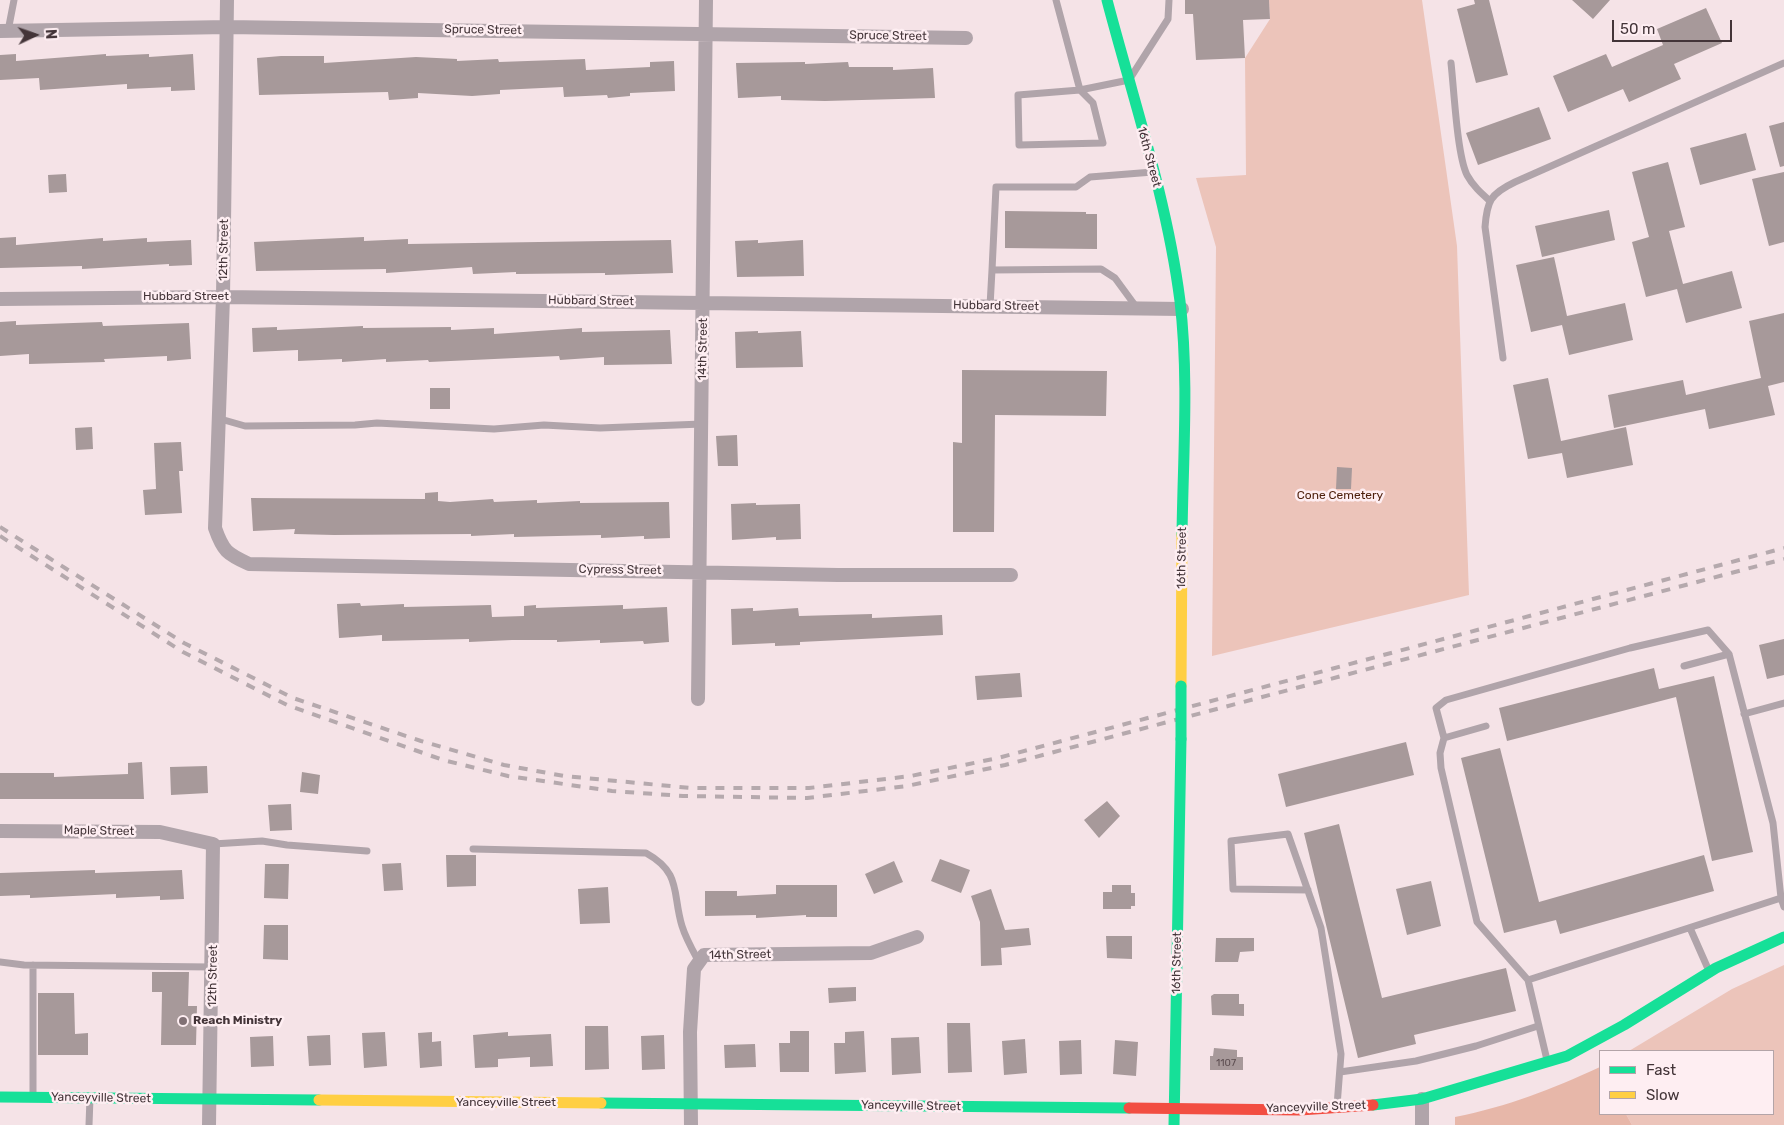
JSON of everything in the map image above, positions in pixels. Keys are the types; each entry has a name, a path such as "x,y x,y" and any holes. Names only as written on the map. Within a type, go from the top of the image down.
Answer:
{"main road":[{"name":"16th Street","path":"1107,0 1153,172 1177,272 1182,309 1184,344 1181,739 1174,1125"},
{"name":"Yanceyville Street","path":"0,1097 1174,1109 1300,1110 1337,1108 1422,1099 1567,1056 1709,973 1784,937"}],"street":[{"name":"12th Street","path":"228,0 223,297 217,418 215,528 221,546 230,556"},
{"name":"14th Street","path":"698,699 706,0"},
{"name":"Spruce Street","path":"4,31 227,27 966,38"},
{"name":"Hubbard Street","path":"0,299 223,297 1182,309"},
{"name":"Cypress Street","path":"230,556 250,564 1011,575"},
{"name":"Maple Street","path":"0,831 160,832 214,844"},
{"name":"12th Street","path":"209,1125 214,844"},
{"name":"14th Street","path":"691,1125 690,1032 694,969 704,955 871,953 917,937"},
{"path":"1422,1099 1422,1125"}],"lane":[{"path":"4,31 14,0"},
{"path":"1056,0 1080,90 1093,103 1103,143 1019,145 1018,95 1080,90 1128,80 1168,19 1169,0"},
{"path":"1452,63 1462,157 1466,174 1476,190 1490,201"},
{"path":"1502,358 1485,228 1487,209 1493,195 1502,188 1784,63"},
{"path":"990,306 996,187 1076,187 1090,177 1153,172"},
{"path":"992,270 1101,269 1115,278 1137,308"},
{"path":"217,418 246,426 355,426 376,423 494,429 544,425 600,428 702,424"},
{"path":"1548,1062 1528,980 1477,922 1441,768 1440,753 1444,738 1436,708 1446,700 1630,648 1708,630 1729,654 1773,823 1781,898 1784,907"},
{"path":"1684,666 1729,654"},
{"path":"1744,714 1784,702"},
{"path":"1444,738 1486,726"},
{"path":"1308,890 1233,888 1231,841 1288,834 1322,928 1341,1054 1337,1108"},
{"path":"214,844 262,841 287,845 367,850"},
{"path":"473,850 646,853 661,861 670,872 675,886 682,926 698,962"},
{"path":"1528,980 1781,898"},
{"path":"1690,928 1709,973"},
{"path":"0,962 33,965 213,968"},
{"path":"33,965 33,1097"},
{"path":"1340,1072 1416,1061 1476,1046 1538,1026"},
{"path":"89,1125 90,1098"}],"green space":[{"name":"Cone Cemetery","path":"1269,0 1422,0 1457,246 1469,595 1212,656 1216,247 1196,178 1246,175 1245,58 1270,19"},
{"path":"1784,965 1784,1125 1632,1125 1627,1115 1774,1115 1774,1050 1631,1050 1732,989"}],"shaded area":[{"path":"1599,1067 1599,1115 1627,1115 1632,1125 1455,1125 1455,1117 1493,1108 1564,1083"}],"building":[{"path":"1185,0 1269,0 1270,19 1243,20 1245,58 1196,60 1193,14 1185,14"},
{"path":"1474,0 1489,0 1508,75 1476,83 1457,9 1475,4"},
{"path":"1572,0 1610,0 1593,19"},
{"path":"1706,8 1722,43 1674,64 1681,79 1629,102 1623,89 1568,112 1553,76 1606,54 1612,67 1663,45 1657,29"},
{"path":"16,54 16,61 106,54 106,56 149,54 149,57 193,54 195,90 171,91 171,87 127,89 127,84 40,90 39,78 0,80 0,55"},
{"path":"324,56 324,63 416,57 457,59 457,61 498,59 499,62 585,59 586,70 650,67 650,62 674,61 675,91 630,93 630,96 608,98 607,95 564,97 563,87 500,90 500,94 472,96 418,93 418,98 389,100 388,92 259,95 257,58"},
{"path":"805,62 805,64 848,62 849,67 893,67 893,70 933,68 935,98 825,101 781,100 781,96 738,98 736,63"},
{"path":"1539,107 1551,139 1478,165 1466,133"},
{"path":"1784,122 1784,166 1780,167 1769,126"},
{"path":"1746,133 1756,170 1700,185 1690,148"},
{"path":"1668,162 1685,227 1669,231 1683,284 1732,271 1742,308 1686,323 1677,289 1646,297 1632,242 1649,237 1632,172"},
{"path":"1784,172 1784,242 1769,246 1752,179"},
{"path":"66,174 67,192 49,193 48,175"},
{"path":"1609,210 1615,240 1542,257 1535,226"},
{"path":"1005,211 1086,212 1086,214 1097,214 1097,249 1005,248"},
{"path":"16,237 16,245 103,238 103,241 147,238 147,242 191,240 192,265 169,266 169,264 82,269 82,266 0,268 0,238"},
{"path":"364,237 364,241 408,239 408,244 671,240 673,273 605,275 605,273 516,274 516,272 473,274 472,267 386,273 386,269 256,271 254,242"},
{"path":"758,240 758,243 803,240 804,276 737,277 735,241"},
{"path":"1554,257 1567,316 1625,303 1633,340 1569,355 1562,325 1531,332 1516,265"},
{"path":"1784,313 1784,382 1768,386 1775,415 1709,429 1705,409 1614,428 1608,395 1683,380 1686,395 1761,378 1749,321"},
{"path":"16,321 16,325 102,322 103,326 189,323 191,359 167,361 167,356 104,359 105,362 29,364 29,354 0,356 0,322"},
{"path":"363,326 363,328 451,327 451,330 494,328 494,334 582,328 582,332 670,330 672,364 604,365 604,357 560,360 559,356 429,362 428,360 386,362 386,359 342,362 342,359 298,361 298,350 253,352 252,328 277,327 277,330"},
{"path":"758,331 758,333 801,331 803,367 736,368 735,332"},
{"path":"962,370 1107,371 1106,416 995,415 994,532 953,532 953,442 962,443"},
{"path":"1548,378 1561,441 1626,427 1633,465 1567,478 1562,453 1528,459 1513,385"},
{"path":"430,388 450,388 450,409 430,409"},
{"path":"92,427 93,449 76,450 75,428"},
{"path":"737,435 738,466 718,466 716,436"},
{"path":"181,442 183,471 179,471 182,513 145,515 143,490 156,489 154,443"},
{"path":"1337,467 1352,468 1351,489 1336,489"},
{"path":"438,492 438,501 450,502 493,499 494,502 537,500 537,503 580,501 580,503 669,502 670,538 644,539 644,536 601,538 601,535 514,537 514,534 471,536 471,534 294,534 295,529 253,531 251,498 425,499 425,493"},
{"path":"756,503 756,505 800,504 801,539 776,540 776,537 732,540 731,504"},
{"path":"360,603 361,606 404,604 404,607 491,605 492,617 524,616 524,606 536,605 536,608 623,605 623,609 667,607 669,642 644,644 643,641 600,643 600,640 557,642 557,640 512,640 469,642 469,639 382,641 382,635 339,638 337,604"},
{"path":"753,608 753,611 798,608 799,616 872,614 872,618 942,615 943,635 800,642 800,645 775,646 775,643 732,645 731,609"},
{"path":"1784,639 1784,675 1767,679 1759,645"},
{"path":"1654,668 1659,689 1714,676 1753,852 1712,861 1676,697 1507,741 1499,708"},
{"path":"1020,673 1022,697 977,700 975,676"},
{"path":"1406,742 1414,775 1286,807 1278,774"},
{"path":"1500,748 1539,902 1704,855 1714,891 1560,934 1556,920 1504,933 1461,758"},
{"path":"142,762 144,799 0,799 0,773 54,773 54,777 128,774 128,763"},
{"path":"207,766 208,793 171,795 170,767"},
{"path":"302,772 320,775 318,794 300,792"},
{"path":"1107,801 1120,816 1099,838 1084,820"},
{"path":"291,804 292,830 270,831 268,805"},
{"path":"1339,824 1382,998 1506,968 1516,1011 1414,1035 1416,1044 1358,1058 1304,833"},
{"path":"446,855 476,855 476,886 447,887"},
{"path":"940,859 970,870 961,893 931,881"},
{"path":"894,861 903,882 874,894 865,874"},
{"path":"401,863 403,890 384,891 382,864"},
{"path":"265,864 289,864 288,899 264,898"},
{"path":"95,870 95,873 182,870 184,899 160,900 160,896 116,898 116,894 30,898 30,895 0,896 0,873"},
{"path":"1431,881 1441,926 1407,935 1396,889"},
{"path":"776,885 837,885 837,917 806,917 806,915 756,918 756,915 705,916 705,891 737,891 737,896 776,894"},
{"path":"1112,885 1131,885 1131,893 1135,893 1135,906 1131,906 1131,909 1103,909 1103,892 1112,892"},
{"path":"608,887 610,923 580,924 578,889"},
{"path":"991,889 1005,930 1029,928 1031,945 1001,948 1002,965 981,966 980,922 971,896"},
{"path":"264,925 288,925 288,960 263,959"},
{"path":"1106,936 1132,936 1132,959 1107,958"},
{"path":"1216,938 1254,938 1254,951 1240,952 1238,962 1215,962"},
{"path":"152,972 189,972 188,1006 197,1006 196,1045 161,1045 162,992 152,992"},
{"path":"856,987 856,1001 829,1003 828,988"},
{"path":"38,993 74,993 75,1034 88,1033 88,1055 38,1055"},
{"path":"1214,994 1239,994 1239,1004 1244,1004 1244,1016 1212,1015 1211,996"},
{"path":"947,1023 970,1023 972,1072 948,1073"},
{"path":"585,1026 608,1026 609,1069 585,1070"},
{"path":"790,1031 809,1031 809,1072 780,1072 779,1043 790,1043"},
{"path":"864,1031 866,1072 835,1074 834,1043 845,1043 845,1032"},
{"path":"385,1032 387,1066 364,1068 362,1033"},
{"path":"432,1032 432,1042 441,1041 442,1066 420,1068 418,1033"},
{"path":"508,1032 508,1036 551,1034 553,1066 530,1067 530,1057 498,1059 498,1067 475,1068 473,1035"},
{"path":"330,1035 331,1065 309,1066 307,1036"},
{"path":"664,1035 665,1069 642,1070 641,1036"},
{"path":"273,1036 274,1066 251,1067 250,1037"},
{"path":"919,1037 921,1073 892,1075 891,1038"},
{"path":"1025,1039 1027,1073 1004,1075 1002,1041"},
{"path":"1081,1040 1082,1074 1060,1075 1059,1041"},
{"path":"1115,1040 1138,1042 1136,1076 1113,1074"},
{"path":"755,1044 756,1067 725,1068 724,1045"},
{"path":"1214,1048 1237,1050 1237,1057 1243,1057 1243,1070 1210,1070 1210,1056 1213,1056"}],"railway":[{"path":"0,527 184,643 293,698 421,741 504,765 564,776 691,788 809,788 911,776 998,758 1784,548"},
{"path":"0,536 183,652 287,705 443,760 508,776 612,791 683,796 807,798 907,786 1005,765 1784,559"}],"traffic: fast":[{"path":"1107,0 1158,187 1167,225 1180,301 1185,388 1182,535"},
{"path":"1181,686 1181,739"},
{"path":"1174,1125 1181,739"},
{"path":"1373,1105 1422,1099 1567,1056 1624,1025 1716,968 1784,937"},
{"path":"0,1097 319,1100"},
{"path":"601,1103 1129,1108"}],"traffic: slow":[{"path":"1181,686 1182,535"},
{"path":"319,1100 601,1103"}],"traffic: jam":[{"path":"1129,1108 1300,1110 1373,1105"}],"place":[{"name":"Reach Ministry","path":"183,1021"}]}
